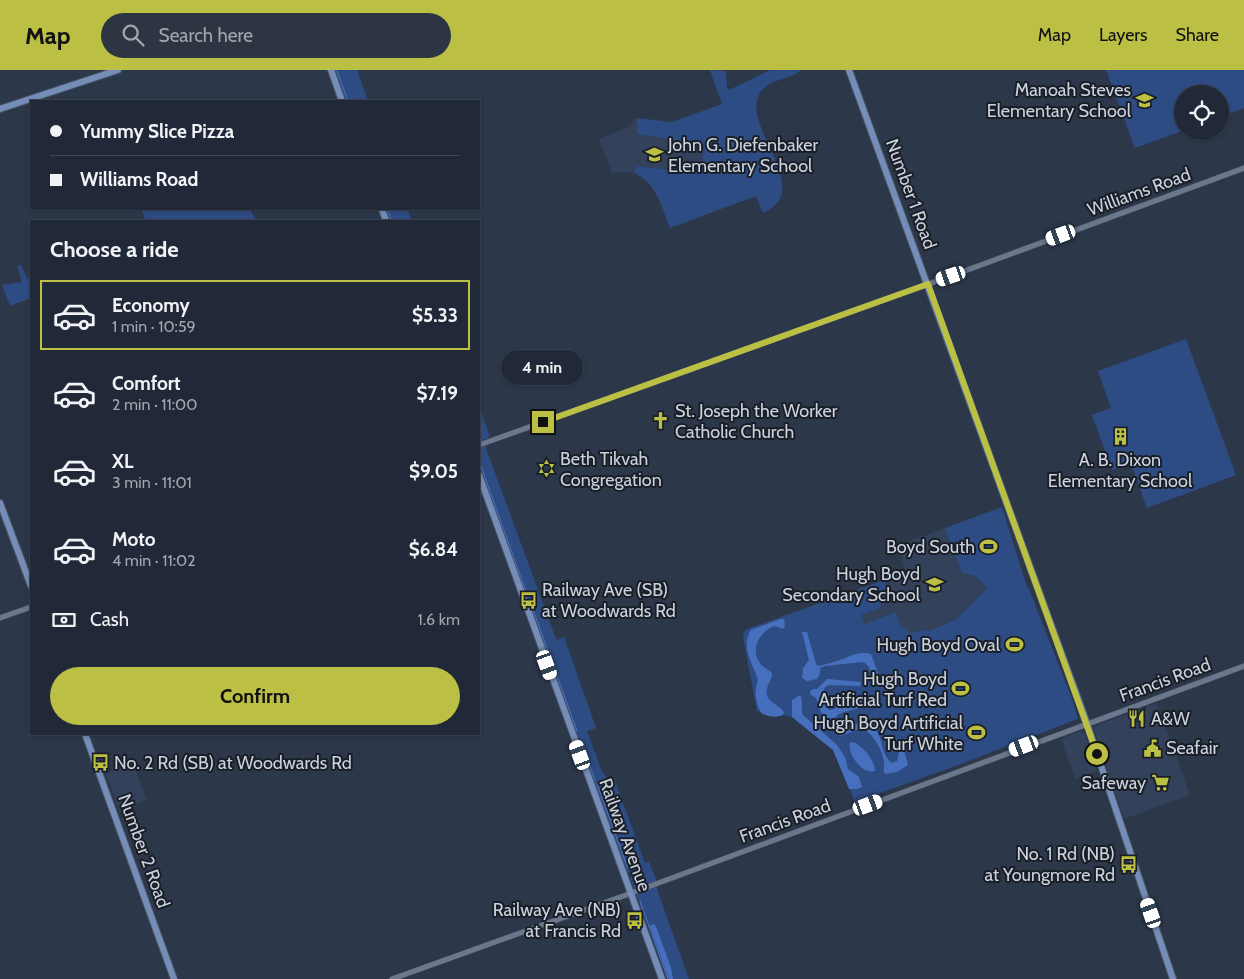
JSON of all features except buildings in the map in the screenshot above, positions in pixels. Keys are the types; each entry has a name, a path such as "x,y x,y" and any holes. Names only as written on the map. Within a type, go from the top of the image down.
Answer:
{"main road":[{"path":"0,109 118,70"},
{"path":"331,70 342,100"},
{"name":"Number 1 Road","path":"849,70 1087,723 1173,979"},
{"name":"Railway Avenue","path":"480,478 662,979"},
{"path":"0,503 30,583"},
{"name":"Number 2 Road","path":"85,735 174,979"}],"street":[{"name":"Williams Road","path":"480,445 1244,168"},
{"path":"0,618 30,607"},
{"name":"Francis Road","path":"392,979 631,893 1244,666"}],"shaded area":[{"path":"334,70 357,70 368,100 346,100"},
{"path":"710,70 726,71 727,88 729,90 770,70 801,70 796,74 767,85 759,95 756,109 760,124 781,174 782,190 777,203 763,213 756,196 670,228 653,189 642,177 634,173 636,166 700,173 704,145 637,134 637,118 672,122 722,104"},
{"name":"Manoah Steves Elementary School","path":"1106,70 1244,70 1244,108 1229,114 1229,85 1174,85 1174,134 1135,148"},
{"name":"John G. Diefenbaker Elementary School","path":"637,118 637,134 704,145 700,173 636,166 634,173 612,173 599,139 626,128"},
{"path":"141,210 250,210 256,220 146,220"},
{"path":"385,210 407,210 412,220 389,220"},
{"path":"21,265 27,279 30,277 30,298 10,306 2,285 22,282 17,266"},
{"path":"1186,339 1236,475 1147,508 1131,464 1112,470 1092,415 1111,408 1098,371"},
{"path":"480,409 490,437 483,440 556,639 564,637 596,728 587,731 602,772 607,780 614,778 645,863 649,862 656,879 658,892 689,979 667,979 631,880 630,872 628,872 620,854 534,618 531,602 525,592 489,496 480,464"},
{"path":"1002,507 1027,587 1072,699 1078,719 855,802 833,750 792,717 757,711 743,637 744,632 747,629 884,580 887,588 880,608 861,615 864,624 896,612 902,629 907,627 909,634 921,630 929,631 955,620 987,588 975,576 962,573 945,528"},
{"name":"Hugh Boyd Secondary School","path":"945,528 962,573 975,576 987,588 955,620 929,631 921,630 909,634 902,629 896,612 864,624 860,615 880,608 887,588 884,580 906,571 897,546"},
{"path":"784,619 785,626 783,629 775,626 767,630 757,642 756,647 757,658 760,663 772,673 767,689 769,700 784,712 783,715 772,717 761,713 757,704 756,689 758,680 747,649 747,643 751,630"},
{"path":"802,632 807,632 818,666 856,654 871,654 880,679 875,681 869,667 862,662 825,666 820,668 820,674 817,679 807,681 802,678 803,668 809,660"},
{"path":"827,679 861,682 860,686 829,685 824,688 823,700 829,710 856,696 863,699 863,706 842,713 835,718 833,722 836,727 841,730 850,725 864,724 871,726 879,735 887,759 892,763 897,761 899,754 896,739 901,739 908,765 897,772 885,774 881,752 876,742 865,730 861,728 840,736 835,732 821,712 816,698 810,694 810,691 817,689"},
{"path":"800,695 803,715 837,745 845,757 848,769 859,777 862,787 849,789 833,750 792,717 792,700"},
{"path":"1157,703 1190,795 1124,819 1094,729 1095,726"},
{"path":"1081,731 1084,733 1097,771 1075,779 1061,739"},
{"path":"850,742 856,743 866,752 873,763 875,771 865,770 856,763 851,752"},
{"path":"133,763 147,800 119,810 106,773"},
{"path":"654,924 671,968 673,979 669,979 650,926"}],"waterway":[{"path":"337,71 348,100"},
{"path":"387,210 392,220"},
{"path":"480,464 528,597"},
{"path":"532,607 577,731"},
{"path":"583,747 595,780"},
{"path":"597,784 628,869"},
{"path":"640,901 668,979"}],"place":[{"name":"Manoah Steves Elementary School","path":"1145,100"},
{"name":"John G. Diefenbaker Elementary School","path":"654,155"},
{"name":"St. Joseph the Worker Catholic Church","path":"661,421"},
{"name":"A. B. Dixon Elementary School","path":"1120,437"},
{"name":"Beth Tikvah Congregation","path":"546,469"},
{"name":"Boyd South","path":"989,547"},
{"name":"Hugh Boyd Secondary School","path":"934,584"},
{"name":"Railway Ave (SB) at Woodwards Rd","path":"528,600"},
{"name":"Hugh Boyd Oval","path":"1014,645"},
{"name":"Hugh Boyd Artificial Turf Red","path":"961,689"},
{"name":"A&W","path":"1137,719"},
{"name":"Hugh Boyd Artificial Turf White","path":"977,733"},
{"name":"Seafair","path":"1152,748"},
{"name":"No. 2 Rd (SB) at Woodwards Rd","path":"100,763"},
{"name":"Safeway","path":"1160,783"},
{"name":"No. 1 Rd (NB) at Youngmore Rd","path":"1129,864"},
{"name":"Railway Ave (NB) at Francis Rd","path":"635,920"}],"route":[{"path":"543,422 928,284 1097,754"}]}
